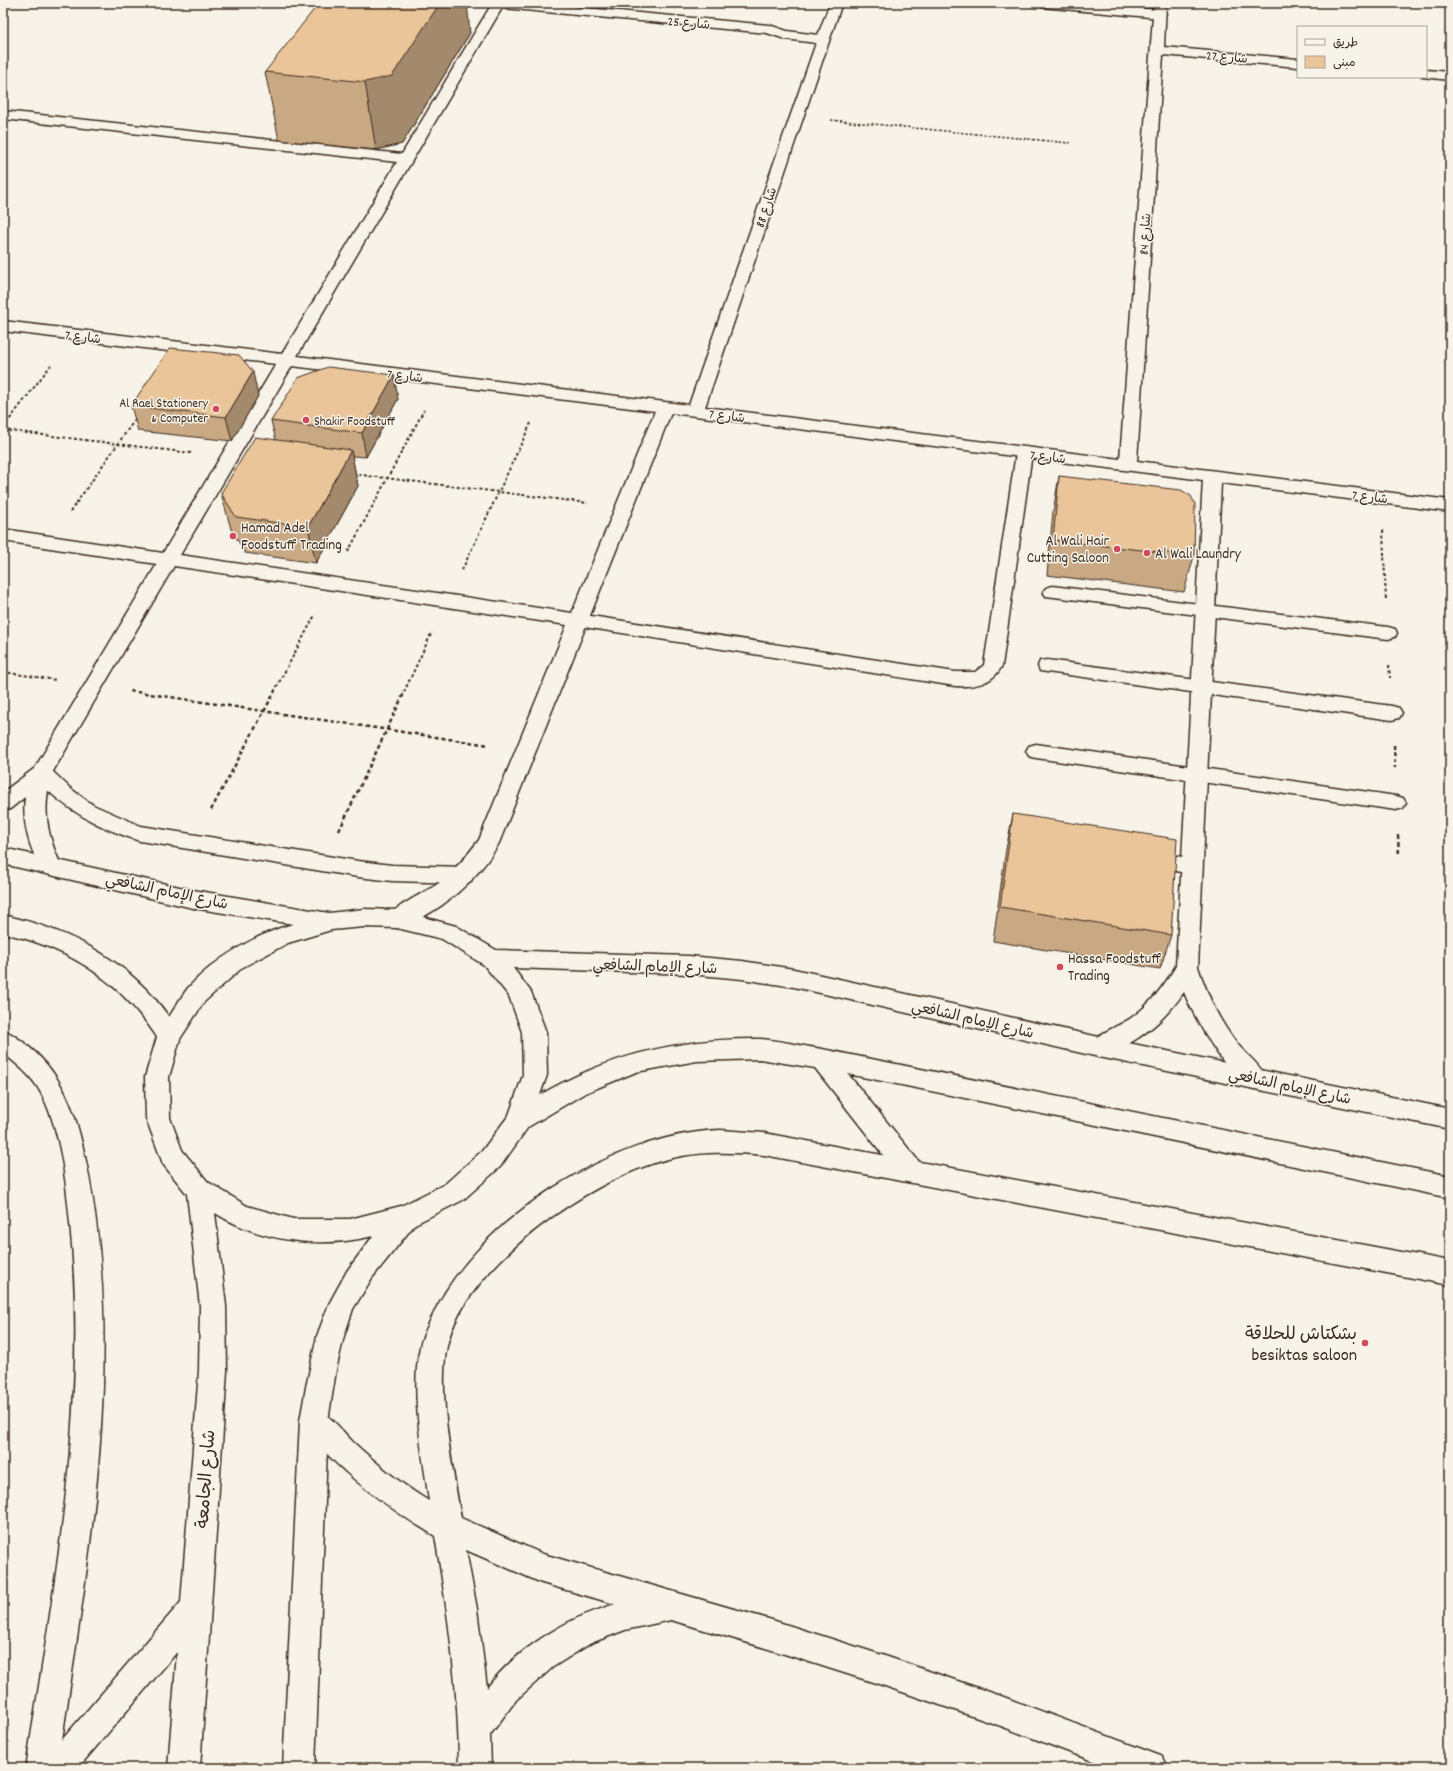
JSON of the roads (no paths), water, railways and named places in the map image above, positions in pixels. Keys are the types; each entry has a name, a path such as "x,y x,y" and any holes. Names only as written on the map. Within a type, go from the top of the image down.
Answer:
{"street":[{"name":"شارع 25","path":"494,3 769,29 785,36 825,34"},
{"path":"50,865 41,848 35,824 35,792 42,773 406,159 494,3"},
{"name":"شارع 88","path":"695,411 836,3"},
{"name":"شارع 84","path":"1128,465 1160,8"},
{"name":"شارع 27","path":"1157,50 1297,63"},
{"path":"1427,74 1450,76"},
{"path":"3,115 406,159"},
{"name":"شارع 7","path":"3,326 287,360 1450,506"},
{"path":"397,919 444,892 464,875 488,843 665,408"},
{"path":"1212,476 1187,967 1193,990 1203,1013 1216,1036 1234,1058 1255,1079"},
{"path":"3,535 578,620"},
{"path":"3,803 42,773"},
{"name":"شارع الإمام الشافعي","path":"3,856 50,865 193,899 331,921"},
{"path":"364,918 397,919 448,932 492,959 519,992 534,1032 534,1075 519,1120 491,1158 454,1192 406,1216 350,1230 293,1230 241,1216 199,1190 172,1156 158,1118 157,1077 170,1036 196,995 235,961 281,936 331,921 364,918"},
{"path":"3,924 30,929 73,947 111,971 144,1001 170,1036"},
{"name":"شارع الإمام الشافعي","path":"492,959 541,960 589,964 689,965 742,970 794,978 1098,1047 1450,1119"},
{"path":"1098,1047 1123,1036 1144,1022 1163,1005 1176,987 1187,967"},
{"path":"3,1040 28,1059 50,1087 63,1120 77,1177 85,1232 90,1300 88,1380 82,1484 42,1768"},
{"path":"519,1120 576,1086 642,1062 696,1051 760,1049 822,1059 1450,1188"},
{"path":"822,1059 911,1171"},
{"path":"475,1768 475,1729 459,1589 446,1526 430,1393 433,1348 448,1308 471,1273 504,1241 536,1215 572,1190 616,1165 664,1149 714,1141 764,1144 1450,1273"},
{"name":"شارع الجامعة","path":"184,1768 213,1371 213,1306 207,1246 199,1190"},
{"path":"299,1768 314,1421 320,1379 331,1333 350,1290 376,1250 406,1216"},
{"path":"314,1421 343,1451 374,1479 408,1504 446,1526 542,1568 772,1635 885,1671 1001,1711 1152,1768"},
{"path":"475,1729 505,1688 542,1656 582,1631 626,1614 670,1606"},
{"path":"58,1768 196,1608"}],"lane":[{"path":"1040,3 1160,8"},
{"path":"578,620 955,680 975,679 983,676 990,672 993,666 1024,452"},
{"path":"1052,592 1388,633"},
{"path":"1047,666 1392,712"},
{"path":"1036,751 1396,803"},
{"path":"42,773 59,792 82,809 109,822 140,833 358,869 392,873 464,875"},
{"path":"1130,857 1192,866"}],"place":[{"name":"Al Rael Stationery & Computer","path":"216,409"},
{"name":"Shakir Foodstuff","path":"306,420"},
{"name":"Hamad Adel Foodstuff Trading","path":"233,536"},
{"name":"Al Wali Hair Cutting Saloon","path":"1117,549"},
{"name":"Al Wali Laundry","path":"1147,553"},
{"name":"Hassa Foodstuff Trading","path":"1060,967"},
{"name":"بشكتاش للحلاقة besiktas saloon","path":"1365,1343"}]}
